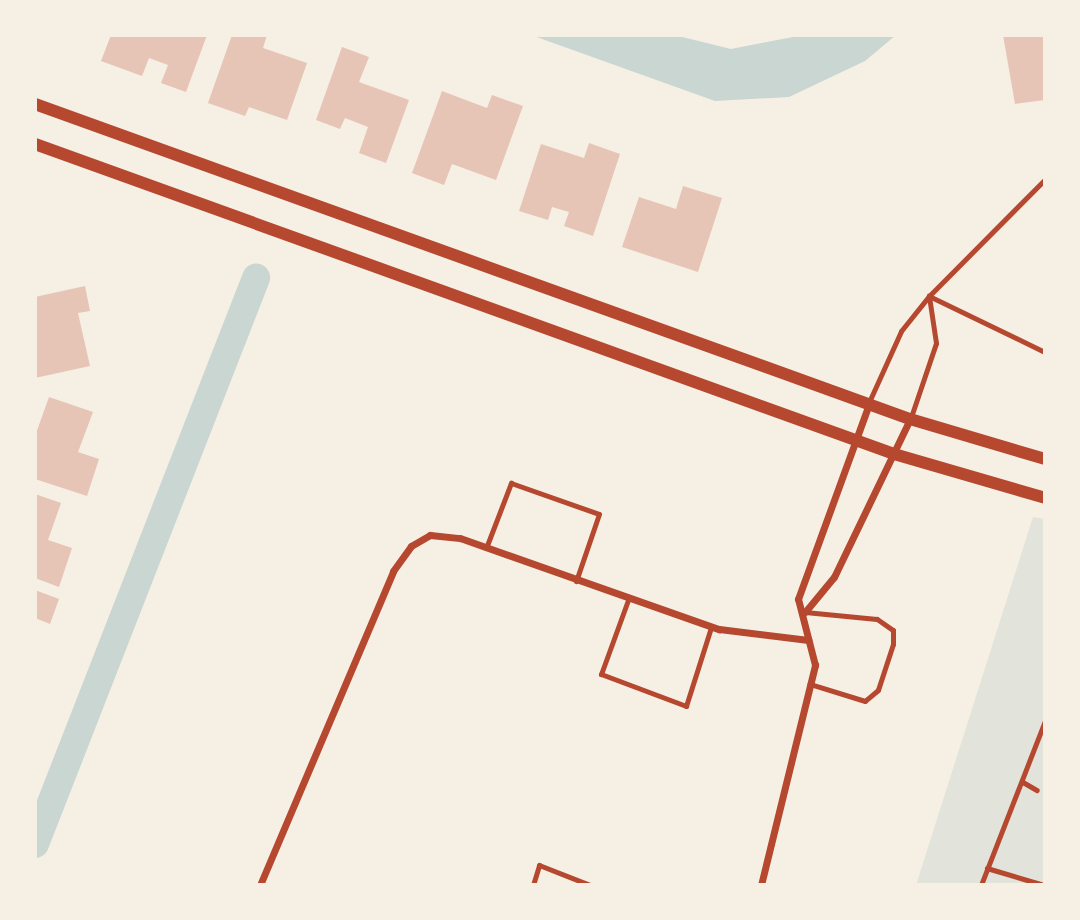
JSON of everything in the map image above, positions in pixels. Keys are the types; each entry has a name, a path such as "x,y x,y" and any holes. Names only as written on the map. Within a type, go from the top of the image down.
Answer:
{"street":[{"path":"35,104 910,419 1045,459"},
{"path":"35,144 854,440 1045,498"},
{"path":"761,885 815,665 808,640 805,612 798,599 869,404"},
{"path":"805,612 834,577 910,419"},
{"path":"260,885 393,571 411,545 430,534 460,538 628,600 711,627 808,640"}],"lane":[{"path":"869,404 901,331 929,296 1045,179"},
{"path":"929,296 1045,352"},
{"path":"910,419 936,344 929,296"},
{"path":"485,548 511,482 598,514 576,581"},
{"path":"628,600 601,674 686,706 711,627"},
{"path":"805,612 877,619 893,630 893,644 878,690 864,701 810,684"},
{"path":"533,885 539,865 590,885"}],"path":[{"path":"981,885 1023,782 1033,744 1045,721"},
{"path":"1023,782 1038,790"},
{"path":"987,868 1044,885"}],"shaded area":[{"path":"531,35 674,35 731,49 803,35 896,35 865,61 789,97 715,101"},
{"path":"1033,517 1045,519 1045,885 916,885"}],"building":[{"path":"111,35 207,35 186,92 161,83 168,65 149,58 142,76 101,61"},
{"path":"232,35 267,35 263,48 307,63 287,120 249,107 245,116 208,103"},
{"path":"1003,35 1045,35 1045,100 1015,104"},
{"path":"342,47 369,57 359,82 409,100 386,163 359,153 368,127 345,118 340,129 316,120"},
{"path":"442,91 487,108 492,95 523,106 496,180 452,164 444,185 412,173"},
{"path":"589,143 620,154 593,236 564,226 569,212 552,207 548,220 519,211 541,144 584,158"},
{"path":"683,186 722,198 698,272 622,247 639,197 676,209"},
{"path":"85,286 90,311 78,313 90,366 35,378 35,297"},
{"path":"49,397 93,412 78,452 99,459 87,496 35,479 35,436"},
{"path":"35,494 61,503 48,540 72,548 59,587 35,578"},
{"path":"35,590 59,599 50,624 35,618"}],"waterway":[{"path":"35,844 256,278"}]}
